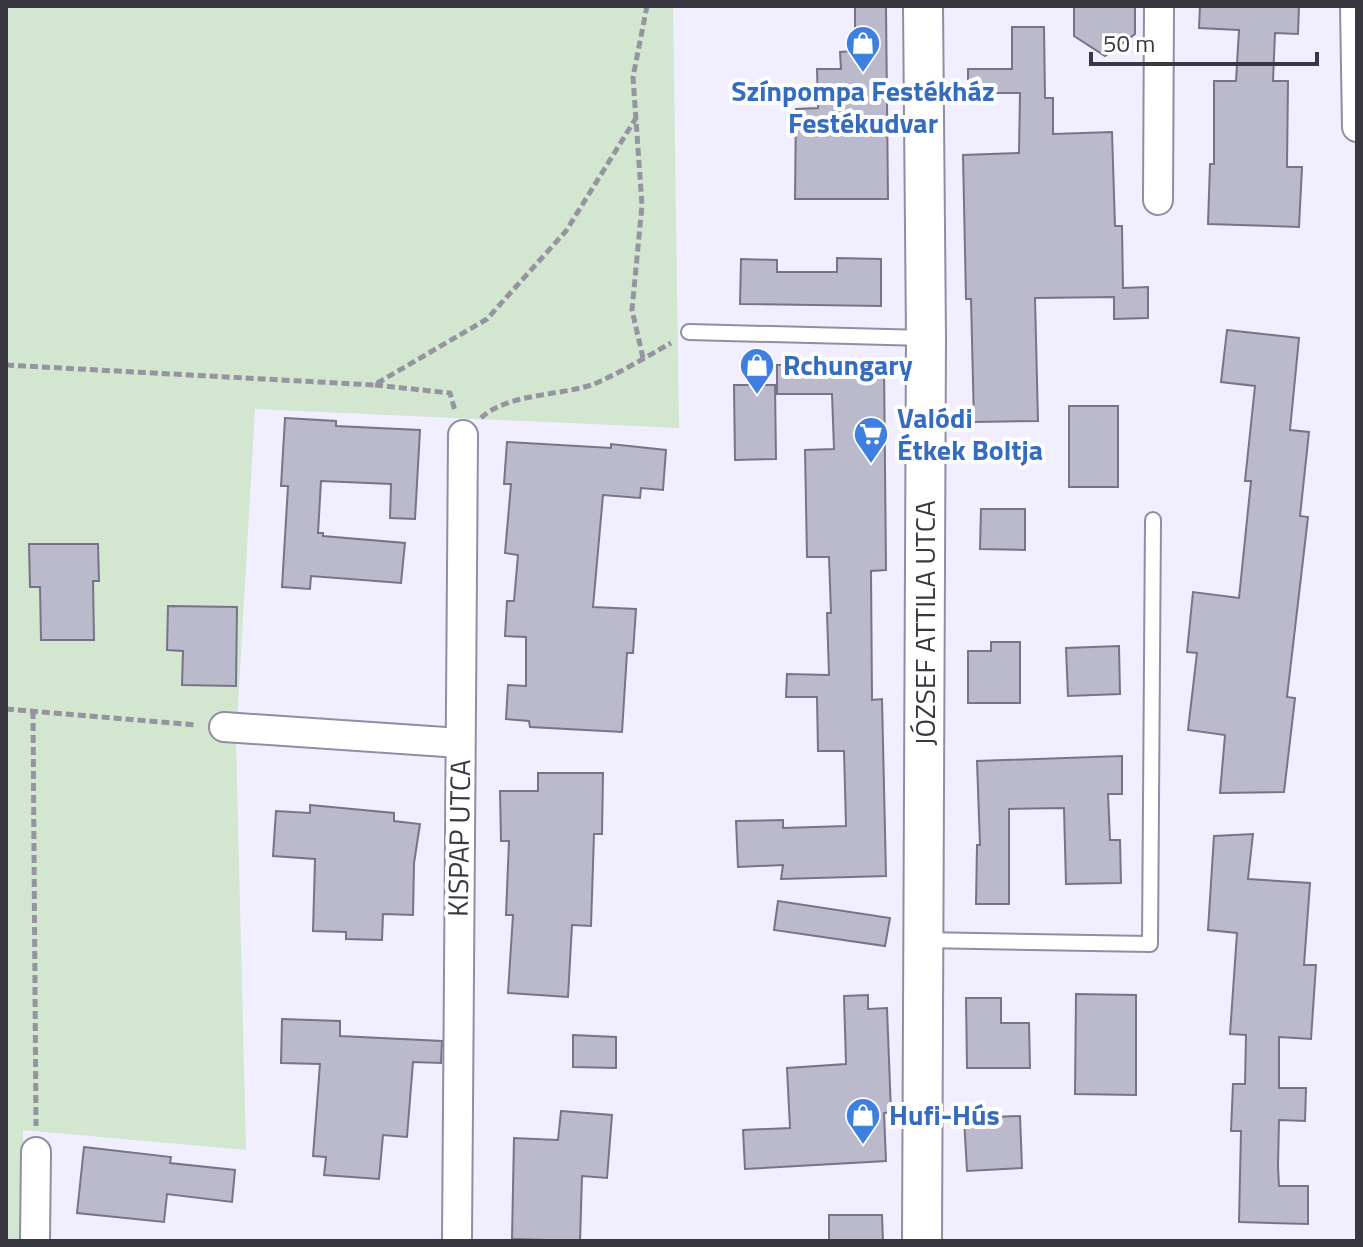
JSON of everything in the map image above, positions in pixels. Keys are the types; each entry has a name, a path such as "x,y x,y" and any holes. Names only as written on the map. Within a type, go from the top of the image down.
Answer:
{"main road":[{"name":"JÓZSEF ATTILA UTCA","path":"922,1241 926,338 923,6"}],"street":[{"path":"1158,200 1159,6"},
{"path":"1355,6 1357,127"},
{"name":"KISPAP UTCA","path":"457,1241 463,435"},
{"path":"224,727 460,743"},
{"path":"35,1241 36,1152"}],"lane":[{"path":"689,332 926,338"},
{"path":"923,940 1150,944 1153,520"}],"path":[{"path":"643,358 632,310 642,205 633,77 647,6"},
{"path":"374,385 487,319 566,231 636,118"},
{"path":"6,365 374,385 450,393 463,435 488,412 528,398 594,383 689,332"},
{"path":"6,709 224,727"},
{"path":"33,711 36,1152"}],"green space":[{"path":"6,6 673,6 679,428 255,409 236,740 246,1150 23,1130 23,1241 6,1241"}],"building":[{"path":"855,6 886,7 888,199 795,199 796,109 818,108 817,69 841,69 840,52 855,51"},
{"path":"1074,6 1135,6 1135,34 1105,56 1074,36"},
{"path":"1200,6 1299,6 1298,34 1275,33 1273,81 1288,81 1287,167 1302,167 1299,227 1208,224 1210,164 1214,164 1214,81 1236,81 1239,30 1199,28"},
{"path":"1012,27 1044,27 1045,98 1053,98 1053,134 1112,132 1115,226 1122,226 1123,288 1148,287 1148,318 1114,319 1114,297 1035,298 1038,421 974,422 971,299 966,299 963,155 1019,153 1020,93 968,93 968,69 1012,69"},
{"path":"837,258 881,259 881,306 740,304 741,259 777,260 777,272 837,272"},
{"path":"1227,330 1299,338 1290,430 1309,432 1300,516 1308,517 1287,697 1295,698 1284,792 1220,793 1225,735 1188,730 1197,653 1187,652 1193,592 1239,598 1251,481 1245,481 1255,386 1221,382"},
{"path":"884,364 886,570 871,571 872,700 882,699 886,876 781,879 783,865 738,867 736,821 783,820 783,828 846,826 844,751 818,751 817,697 786,697 787,674 829,675 829,557 807,557 805,450 834,449 832,394 777,394 777,365"},
{"path":"734,385 775,385 776,459 735,460"},
{"path":"1069,406 1118,406 1118,487 1069,487"},
{"path":"285,418 336,421 336,426 420,430 415,519 390,518 391,484 321,481 318,533 323,533 323,536 405,543 401,583 311,576 310,589 282,587 288,486 281,486"},
{"path":"507,442 611,448 611,444 666,450 663,490 641,488 640,498 603,495 593,607 636,609 633,653 627,653 622,732 530,727 529,721 506,719 508,685 526,686 526,637 505,636 507,601 514,601 518,555 505,553 511,484 504,484"},
{"path":"981,509 1025,509 1025,550 980,549"},
{"path":"29,544 98,544 99,581 93,581 94,640 41,640 40,587 30,587"},
{"path":"168,606 237,607 236,686 182,685 183,651 167,650"},
{"path":"991,642 1020,642 1020,703 968,703 968,651 991,651"},
{"path":"1119,646 1120,694 1068,696 1066,648"},
{"path":"1122,756 1122,794 1108,794 1110,840 1120,840 1121,883 1066,884 1064,808 1009,809 1009,904 976,904 977,845 980,845 977,761"},
{"path":"538,773 603,773 602,834 594,834 591,926 572,925 568,997 508,993 513,915 506,915 509,841 501,841 500,791 538,791"},
{"path":"310,805 394,813 394,821 420,824 414,863 413,915 383,914 382,940 346,939 346,932 313,931 315,859 273,856 276,811 310,813"},
{"path":"1253,834 1248,879 1310,883 1304,965 1316,965 1311,1039 1279,1037 1279,1088 1306,1088 1305,1121 1279,1120 1278,1166 1279,1186 1308,1186 1308,1224 1239,1222 1241,1131 1231,1131 1233,1084 1245,1084 1246,1035 1230,1034 1237,933 1208,930 1214,836"},
{"path":"778,901 890,918 885,946 774,930"},
{"path":"1076,994 1136,995 1136,1095 1075,1094"},
{"path":"868,995 868,1009 887,1008 891,1112 884,1113 886,1161 745,1169 743,1130 790,1128 787,1068 846,1064 844,996"},
{"path":"966,998 1001,998 1001,1023 1029,1023 1030,1068 967,1068"},
{"path":"282,1019 340,1021 340,1036 442,1041 441,1063 413,1062 407,1137 383,1135 379,1179 324,1175 326,1157 313,1156 320,1064 281,1063"},
{"path":"573,1035 616,1037 616,1068 573,1067"},
{"path":"561,1111 612,1115 607,1178 582,1176 580,1241 512,1239 514,1138 558,1140"},
{"path":"1020,1116 1022,1168 967,1171 964,1118"},
{"path":"84,1147 171,1157 170,1163 235,1170 232,1202 167,1194 164,1222 77,1213"},
{"path":"829,1215 882,1215 883,1241 829,1241"}],"place":[{"name":"Színpompa Festékház Festékudvar","path":"863,74"},
{"name":"Rchungary","path":"757,396"},
{"name":"Valódi Étkek Boltja","path":"871,465"},
{"name":"Hufi-Hús","path":"863,1146"}]}
